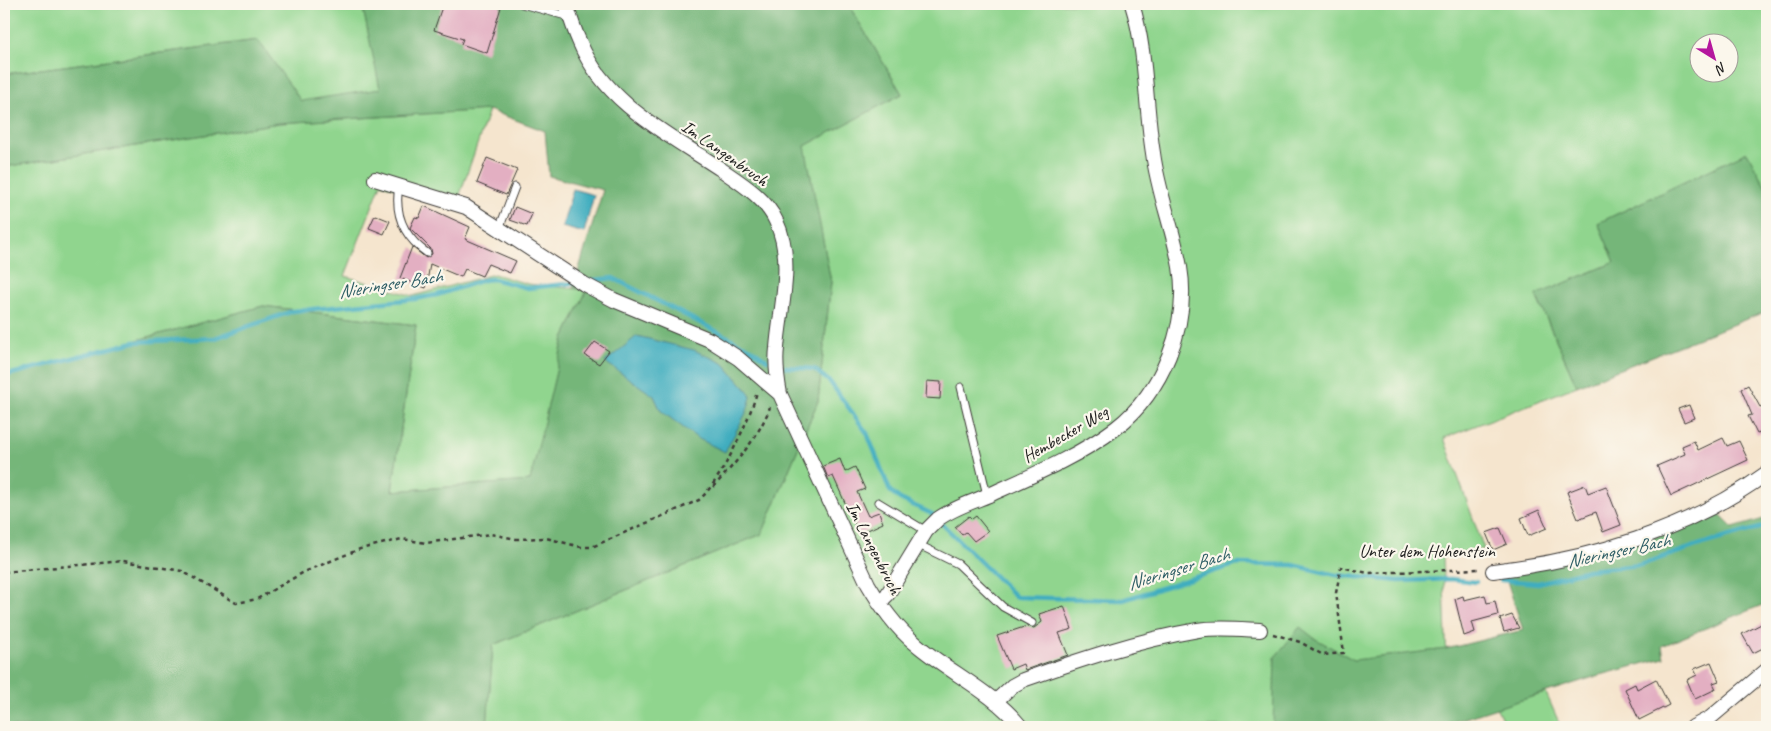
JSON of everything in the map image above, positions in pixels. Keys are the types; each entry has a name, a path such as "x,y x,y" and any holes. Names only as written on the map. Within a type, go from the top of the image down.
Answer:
{"street":[{"name":"Im Langenbruch","path":"566,4 580,44 594,69 630,107 658,129 746,186 764,204 776,221 785,255 786,276 776,356 776,397"},
{"name":"Hembecker Weg","path":"934,523 987,495 1059,461 1114,429 1130,416 1162,371 1175,336 1182,286 1180,266 1157,182 1141,45 1132,4"},
{"name":"Im Langenbruch","path":"375,179 466,207 584,284 614,300 710,340 738,358 761,378 776,397 868,584 892,620 917,645 996,701 1021,727"},
{"name":"Unter dem Hohenstein","path":"1493,571 1555,563 1657,531 1718,503 1767,473"},
{"path":"879,603 934,523"},
{"path":"996,701 1012,686 1023,680 1149,641 1198,630 1229,628 1260,630"},
{"path":"1699,726 1767,670"}],"lane":[{"path":"522,4 570,18"},
{"path":"399,186 397,199 400,222 410,239 427,253"},
{"path":"499,229 515,187"},
{"path":"961,387 987,495"},
{"path":"878,502 934,523"},
{"path":"918,544 958,564 1003,607 1032,623"}],"path":[{"path":"708,492 723,469 754,404 761,378"},
{"path":"4,572 123,561 182,571 236,603 257,599 304,572 360,549 402,538 426,543 490,534 516,539 546,538 581,547 592,546 698,500 708,492 734,465 748,446 766,419 776,397"},
{"name":"Unter dem Hohenstein","path":"1260,630 1300,642 1323,655 1344,653 1336,592 1341,568 1368,573 1480,569 1493,571"}],"green space":[{"path":"4,4 362,4 381,89 301,102 257,40 4,74"},
{"path":"362,4 848,4 902,94 805,146 831,282 818,401 762,534 493,645 487,727 4,727 4,376 263,306 416,325 392,491 530,481 564,338 587,290 573,288 603,190 549,176 545,131 489,110 279,123 4,167 4,74 258,40 301,101 380,89","holes":["723,363 751,397 661,411 654,396"]},
{"path":"848,4 1767,4 1767,190 1747,153 1598,223 1615,262 1536,296 1577,386 1444,438 1484,549 1443,555 1449,722 1437,727 487,727 493,645 762,534 818,401 831,282 804,146 902,94"},
{"path":"489,110 456,206 381,184 345,276 413,296 494,274 528,284 587,290 564,338 531,481 392,491 416,325 263,306 4,376 4,167 279,123"},
{"path":"1747,152 1767,190 1767,311 1577,386 1536,295 1615,262 1598,223"},
{"path":"1717,512 1733,528 1767,518 1767,603 1662,646 1664,658 1597,676 1437,727 1273,727 1275,657 1300,627 1314,638 1354,660 1446,649 1523,630 1505,575 1648,539"},
{"path":"1546,693 1561,727 1506,727 1496,707"}],"water":[{"path":"573,189 594,195 584,233 562,227"},
{"path":"637,336 694,350 723,363 748,391 751,397 747,411 725,452 697,438 661,411 654,396 605,362"}],"building":[{"path":"443,4 502,4 487,53 461,44 463,39 434,30"},
{"path":"487,158 517,170 506,195 477,183"},
{"path":"424,206 470,227 465,239 516,261 510,273 488,264 482,276 465,269 461,277 430,264 426,288 400,278 412,247 426,258 432,254 431,249 410,228 415,217 419,218"},
{"path":"515,207 532,214 527,226 510,220"},
{"path":"375,215 390,221 384,234 369,228"},
{"path":"595,342 609,351 599,364 585,355"},
{"path":"927,381 941,382 940,399 926,398"},
{"path":"1748,385 1760,407 1767,404 1767,430 1757,434 1748,416 1752,415 1741,389"},
{"path":"1689,405 1694,418 1684,422 1678,409"},
{"path":"1723,438 1727,446 1739,441 1748,460 1671,496 1657,466 1685,454 1682,446 1694,441 1698,450"},
{"path":"840,459 845,472 855,467 865,489 857,492 868,516 879,512 883,523 859,534 833,476 828,478 823,466"},
{"path":"1585,485 1588,493 1606,486 1621,525 1603,532 1596,512 1578,519 1567,492"},
{"path":"1539,510 1547,528 1528,536 1521,518"},
{"path":"969,516 972,519 976,516 988,531 974,541 966,532 962,535 955,527"},
{"path":"1500,528 1507,544 1493,550 1486,533"},
{"path":"1485,595 1487,603 1495,601 1498,615 1472,622 1475,632 1464,636 1455,599 1463,596 1464,600"},
{"path":"1064,606 1072,629 1059,633 1068,655 1025,670 1023,664 1011,669 997,636 1027,626 1034,628 1042,622 1039,614"},
{"path":"1512,615 1519,628 1504,632 1500,619"},
{"path":"1767,621 1767,646 1753,653 1742,634"},
{"path":"1711,662 1719,681 1713,683 1716,689 1695,699 1687,680 1697,675 1694,669"},
{"path":"1656,679 1669,705 1639,720 1625,689 1635,684 1637,689"}],"waterway":[{"name":"Nieringser Bach","path":"586,281 613,278 753,350 767,360"},
{"name":"Nieringser Bach","path":"4,376 134,342 215,338 293,311 415,299 437,295 483,280 493,279 528,288 574,283"},
{"name":"Nieringser Bach","path":"786,367 814,369 830,382 867,433 890,491 900,499 932,514 1016,597 1123,600 1237,564 1293,565 1336,575 1399,581 1451,579 1476,582"},
{"name":"Nieringser Bach","path":"1501,580 1538,583 1588,570 1640,565 1702,544 1767,526"}]}
